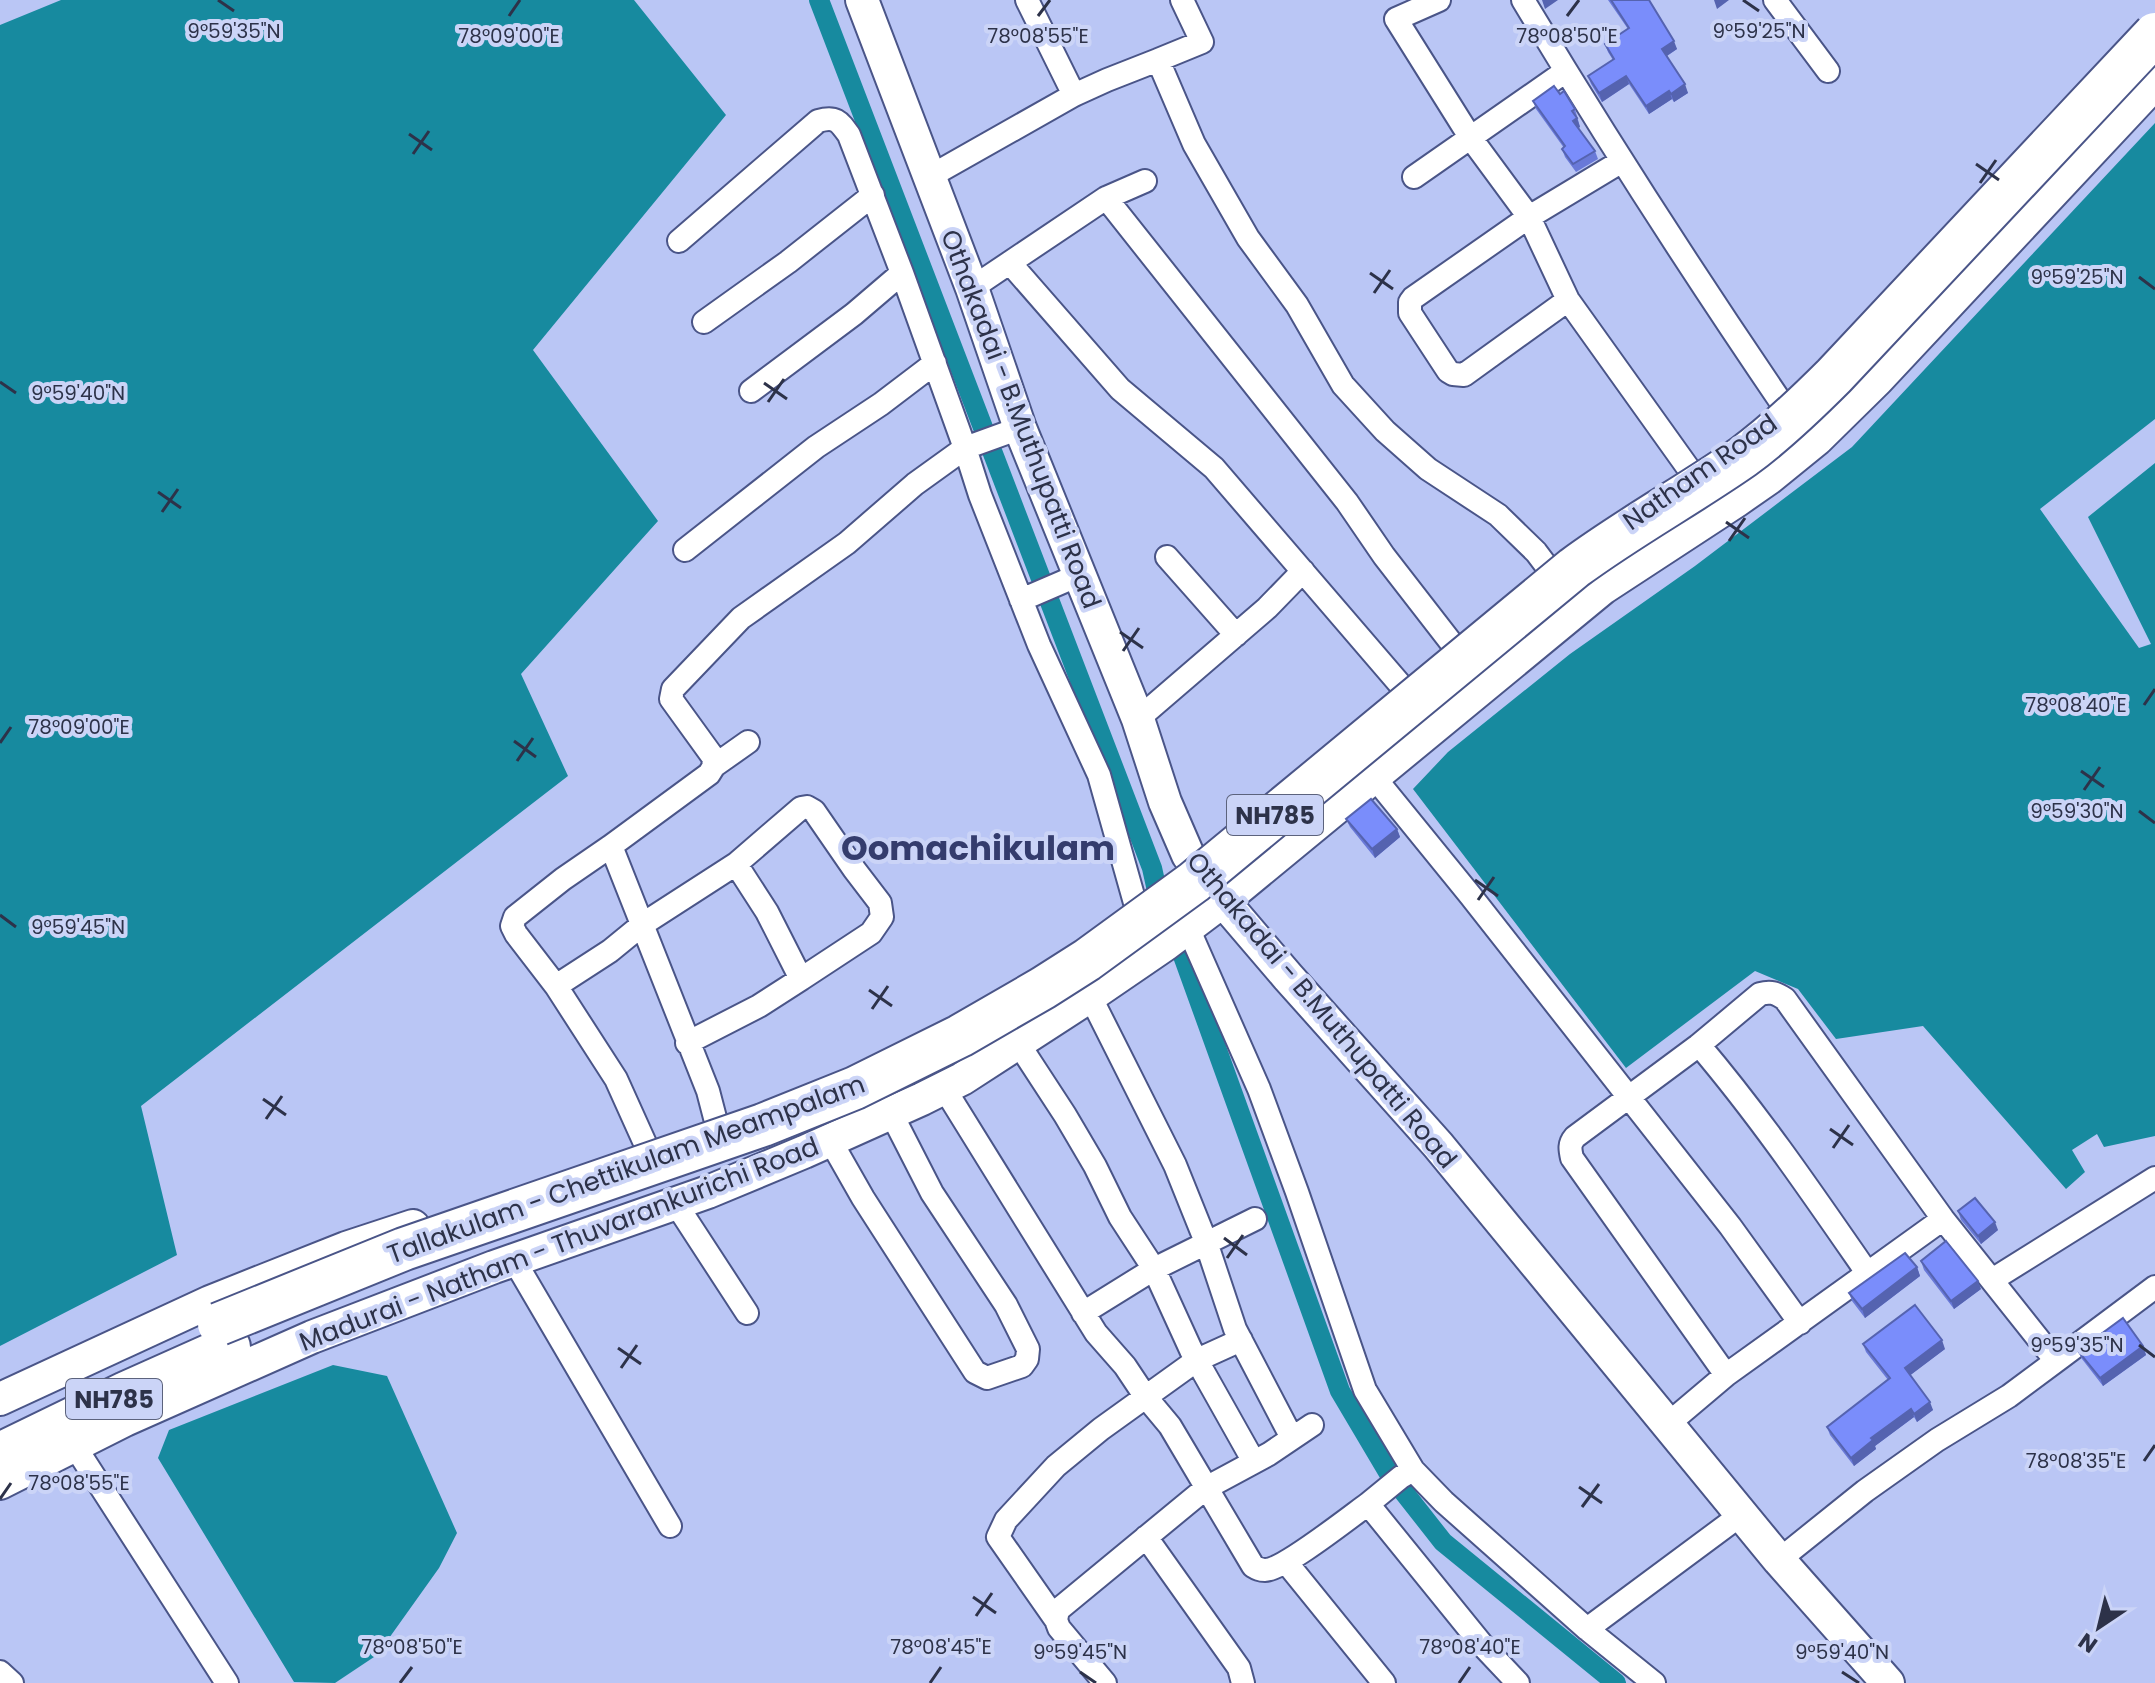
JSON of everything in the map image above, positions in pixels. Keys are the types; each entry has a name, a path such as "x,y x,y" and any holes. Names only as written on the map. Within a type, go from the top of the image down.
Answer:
{"highway":[{"name":"Tallakulam - Chettikulam Meampalam","path":"0,1454 126,1393 224,1336 404,1249 672,1157 831,1098 960,1036 1087,960 1194,882 1574,568 1625,531 1743,457 1783,424 1834,376 2155,34"},
{"name":"Tallakulam - Chettikulam Meampalam","path":"0,1427 112,1372 356,1294 824,1128 990,1047 1103,979 1207,904 1610,573 1776,464 1878,366 2155,71"}],"main road":[{"name":"Othakadai - B.Muthupatti Road","path":"862,0 972,288 990,439 1047,589 1138,719 1184,848 1223,901 1438,1145 1779,1560 1888,1683"},
{"name":"Natham Road","path":"1199,871 1554,576 1606,536 1745,446 1787,411 1823,377 2155,23"},
{"name":"Natham Road","path":"1223,901 1603,588 1747,494 1817,439 1877,380 2155,83"},
{"name":"Madurai - Natham - Thuvarankurichi Road","path":"0,1399 210,1302 346,1248 418,1225 557,1192 653,1161 812,1102 934,1044 1014,1000 1110,938 1199,871"},
{"name":"Madurai - Natham - Thuvarankurichi Road","path":"0,1483 173,1398 312,1337 514,1260 676,1204 830,1140 944,1088 1090,996 1223,901"}],"street":[{"path":"1027,0 1074,95"},
{"path":"929,177 1074,95 1202,42 1182,0"},
{"path":"1439,0 1396,19 1470,137 1529,217 1568,300 1696,479"},
{"path":"1523,0 1697,279 1787,411"},
{"path":"1775,0 1828,71"},
{"path":"1158,60 1194,144 1248,238 1297,305 1343,385 1385,431 1428,469 1498,515 1536,552 1554,576"},
{"path":"1414,177 1566,71"},
{"path":"679,241 818,121 829,118 839,122 849,135 935,363 990,439 980,495 1047,589 1039,645 1099,775 1139,917"},
{"path":"1568,300 1464,375 1448,371 1410,313 1413,298 1529,217 1622,161"},
{"path":"972,288 1106,198 1145,181"},
{"path":"704,322 788,262 873,195"},
{"path":"1106,198 1347,502 1384,556 1460,654"},
{"path":"1010,263 1120,389 1214,468 1410,696"},
{"path":"751,391 854,314 902,273"},
{"path":"685,550 816,447 935,363"},
{"path":"714,766 713,757 671,699 678,682 741,618 847,543 915,484 990,439"},
{"path":"1167,557 1236,635"},
{"path":"1138,719 1267,608 1303,571"},
{"path":"653,1161 616,1079 556,986 512,926 515,917 563,879 709,774 714,766 748,742"},
{"path":"1374,777 1730,1226 1800,1323"},
{"path":"556,986 610,951 643,924 736,864 801,808 807,807 814,811 880,903 882,917 871,933 801,979 759,1006 687,1043"},
{"path":"611,846 708,1091 720,1137"},
{"path":"736,864 767,912 801,979"},
{"path":"1188,928 1259,1089 1365,1390 1407,1473 1654,1683"},
{"path":"1726,1375 1572,1158 1570,1149 1575,1137 1699,1045 1760,994 1776,993 1785,999 1943,1219 2056,1361"},
{"path":"1090,996 1175,1165 1206,1242 1235,1329 1292,1438"},
{"path":"1018,1043 1065,1115 1120,1217 1154,1269 1197,1360 1254,1462"},
{"path":"1699,1045 1779,1145 1868,1274"},
{"path":"944,1088 1096,1333 1170,1426 1253,1566 1262,1571 1286,1562 1407,1473"},
{"path":"830,1140 877,1221 975,1372 987,1378 1022,1366 1028,1349 1012,1316 932,1193 891,1113"},
{"path":"1992,1280 2155,1178"},
{"path":"676,1204 747,1313"},
{"path":"1083,1313 1154,1269 1255,1219"},
{"path":"1668,1424 1726,1375 1943,1219"},
{"path":"514,1260 670,1526"},
{"path":"1779,1560 1865,1491 1937,1440 2009,1396 2155,1287"},
{"path":"1105,1683 1059,1628 998,1537 1006,1520 1056,1466 1101,1429 1197,1360 1241,1340"},
{"path":"1056,1620 1058,1610 1206,1488 1312,1425"},
{"path":"74,1445 227,1683"},
{"path":"1376,1498 1474,1635 1518,1683"},
{"path":"1587,1629 1742,1514"},
{"path":"1146,1537 1239,1668 1244,1682"},
{"path":"1286,1562 1384,1683"},
{"path":"0,1672 12,1683"}],"shaded area":[{"path":"61,0 634,0 726,115 533,350 658,521 521,674 568,776 141,1106 177,1255 0,1346 0,25"},
{"path":"2155,123 2155,419 2040,509 2139,648 2151,644 2088,517 2155,463 2155,1136 2104,1147 2097,1134 2072,1150 2085,1172 2066,1189 1923,1026 1836,1039 1798,989 1755,971 1626,1068 1413,789 1448,752 1570,654 1695,566 1852,447"},
{"path":"333,1365 387,1376 457,1533 439,1568 377,1655 335,1683 294,1682 158,1458 169,1430"}],"building":[{"path":"1611,0 1649,0 1674,41 1662,49 1685,84 1646,106 1626,76 1599,93 1588,76 1614,59 1605,44 1629,28"},
{"path":"1554,86 1560,94 1564,91 1575,109 1572,111 1577,118 1573,121 1595,151 1573,164 1562,149 1565,146 1533,101"},
{"path":"1371,799 1397,829 1372,849 1346,819"},
{"path":"1975,1198 1995,1222 1978,1236 1958,1211"},
{"path":"1946,1241 1978,1281 1951,1301 1921,1261"},
{"path":"1905,1253 1917,1267 1862,1309 1849,1293"},
{"path":"1915,1305 1942,1340 1905,1368 1930,1402 1914,1414 1911,1409 1871,1438 1873,1440 1851,1458 1827,1427 1890,1378 1863,1344"},
{"path":"2123,1318 2143,1346 2100,1378 2078,1351"}],"waterway":[{"path":"819,0 1152,868 1156,886"},
{"path":"1182,953 1340,1391 1388,1472 1443,1542 1616,1683"}],"district":[{"name":"Oomachikulam","path":"978,848"}]}
